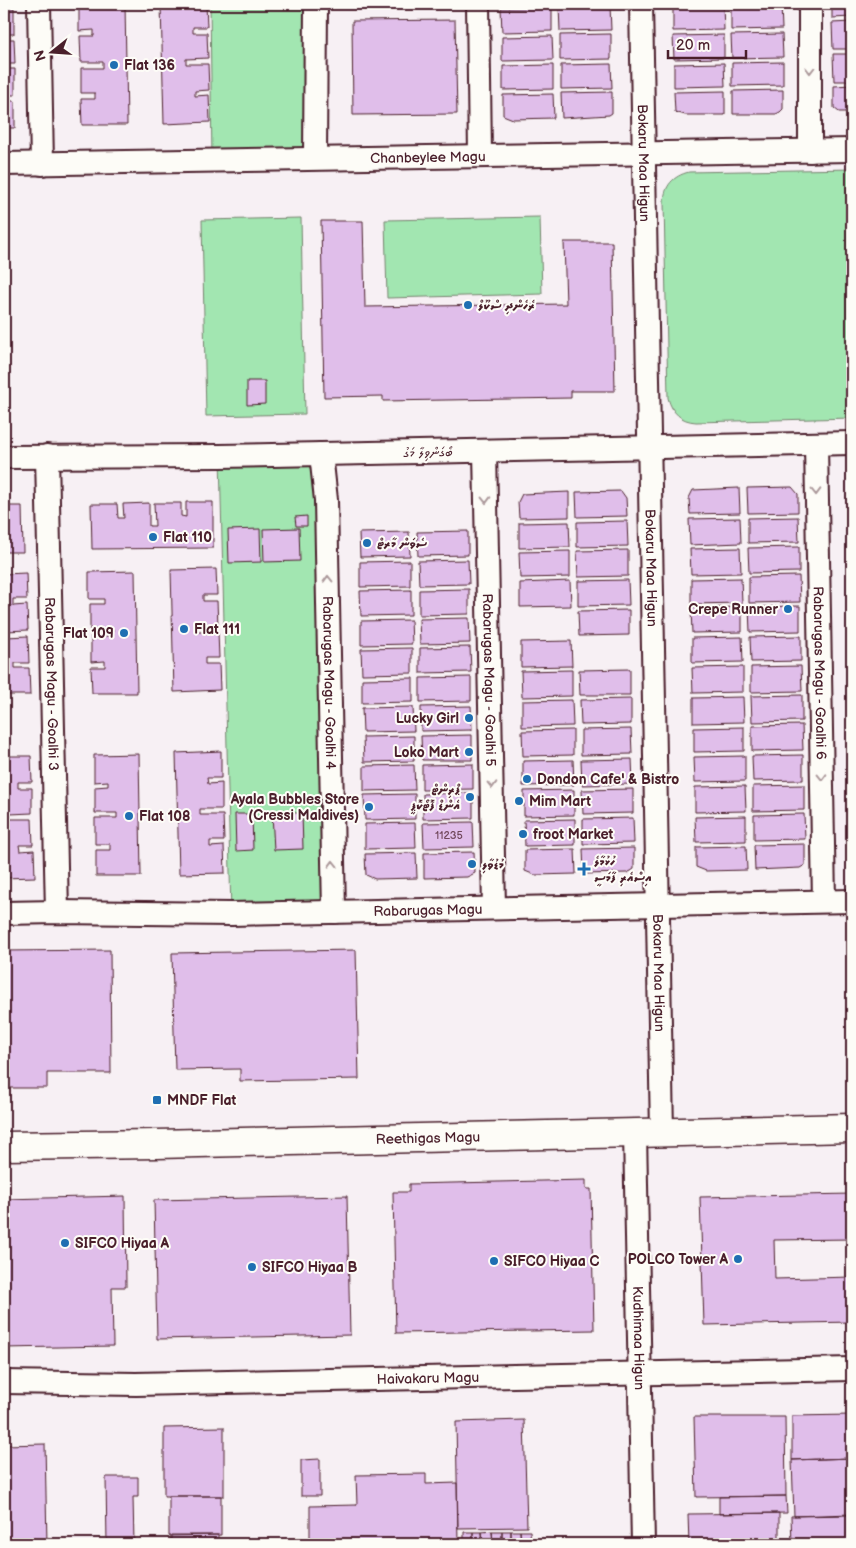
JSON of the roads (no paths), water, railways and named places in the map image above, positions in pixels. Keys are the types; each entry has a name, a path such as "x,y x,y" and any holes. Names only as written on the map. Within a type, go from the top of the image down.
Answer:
{"street":[{"path":"39,4 42,164"},
{"path":"314,158 316,4"},
{"path":"478,4 480,155"},
{"name":"Bokaru Maa Higun","path":"641,4 662,1132"},
{"path":"810,4 810,151"},
{"name":"Chanbeylee Magu","path":"4,164 852,150"},
{"name":"ބޯގަންވިލާ މަގު","path":"4,457 220,456 852,443"},
{"name":"Rabarugas Magu - Goalhi 6","path":"816,444 824,901"},
{"name":"Rabarugas Magu - Goalhi 5","path":"485,451 494,908"},
{"name":"Rabarugas Magu - Goalhi 4","path":"321,454 326,500 334,912"},
{"name":"Rabarugas Magu - Goalhi 3","path":"48,456 57,912"},
{"name":"Rabarugas Magu","path":"4,913 231,914 852,901"},
{"name":"Reethigas Magu","path":"4,1146 852,1128"},
{"name":"Kudhimaa Higun","path":"635,1132 643,1544"},
{"name":"Haivakaru Magu","path":"4,1382 136,1384 852,1370"}],"place":[{"name":"Flat 136","path":"114,65"},
{"name":"ރެހެންދި ސްކޫލް","path":"468,305"},
{"name":"Flat 110","path":"153,537"},
{"name":"ސެވަން މާރޓް","path":"367,543"},
{"name":"Crepe Runner","path":"788,609"},
{"name":"Flat 111","path":"184,629"},
{"name":"Flat 109","path":"124,633"},
{"name":"Lucky Girl","path":"469,718"},
{"name":"Loko Mart","path":"469,752"},
{"name":"Dondon Cafe' & Bistro","path":"527,779"},
{"name":"ޕްރިންޓް އެންޑް ފޮޓޯކޮޕީ","path":"470,797"},
{"name":"Mim Mart","path":"519,801"},
{"name":"Ayala Bubbles Store (Cressi Maldives)","path":"369,807"},
{"name":"Flat 108","path":"129,816"},
{"name":"froot Market","path":"523,834"},
{"name":"މުޑުވާލި","path":"472,864"},
{"name":"ހުޅުމާލެ އިސްއެރި ފާމަސީ","path":"584,869"},
{"name":"MNDF Flat","path":"157,1100"},
{"name":"SIFCO Hiyaa A","path":"65,1243"},
{"name":"POLCO Tower A","path":"738,1259"},
{"name":"SIFCO Hiyaa C","path":"494,1261"},
{"name":"SIFCO Hiyaa B","path":"252,1267"}]}
